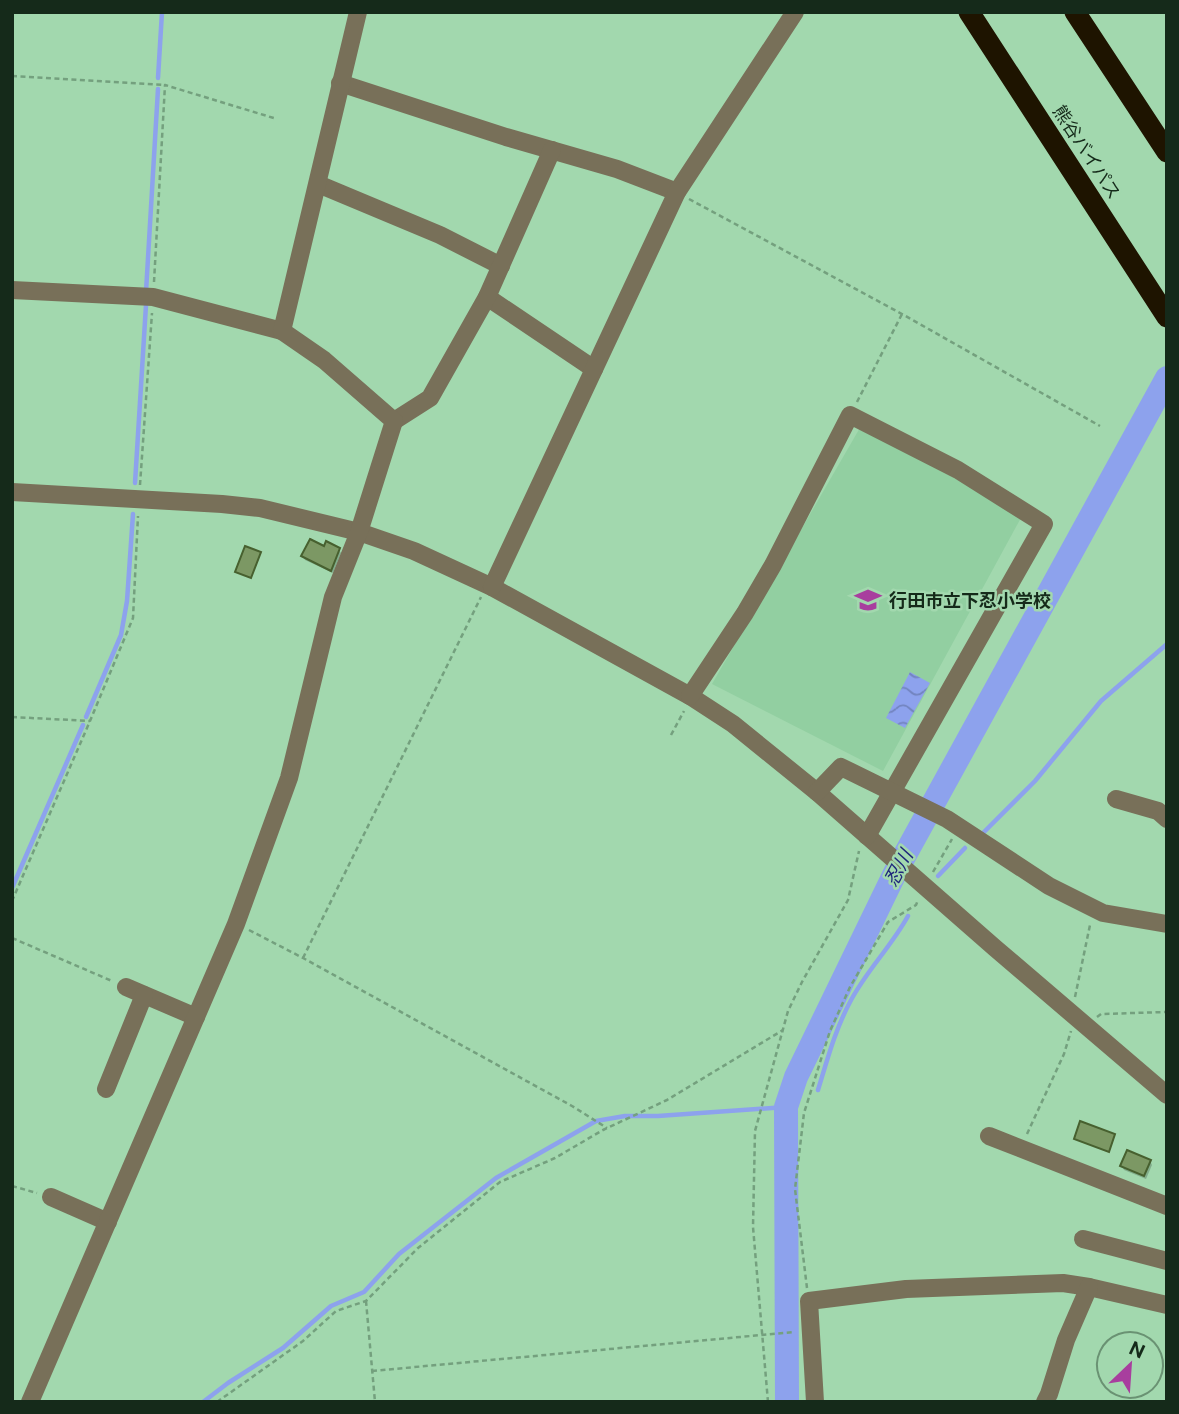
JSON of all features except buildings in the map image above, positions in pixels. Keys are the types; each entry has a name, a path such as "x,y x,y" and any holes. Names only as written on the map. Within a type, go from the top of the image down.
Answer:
{"highway":[{"name":"熊谷バイパス","path":"969,12 1162,310"},
{"path":"1075,12 1167,152"}],"street":[{"path":"282,331 358,12"},
{"path":"490,586 677,192 793,13"},
{"path":"340,83 617,169 677,192"},
{"path":"30,1402 236,924 289,778 333,597 359,533 394,421 430,398 487,297 552,150"},
{"path":"318,184 440,235 500,266"},
{"path":"12,290 153,298 282,331 324,360 394,421"},
{"path":"487,297 594,369"},
{"path":"688,702 773,565 850,415 958,470 1044,524 896,794 867,836"},
{"path":"12,492 260,508 359,533 414,551 490,586 688,702 733,724 817,792 1167,1095"},
{"path":"817,792 841,767 947,819 1049,886 1103,913 1167,924"},
{"path":"1116,799 1158,811 1167,819"},
{"path":"126,987 196,1017"},
{"path":"106,1089 144,995"},
{"path":"989,1136 1167,1206"},
{"path":"51,1196 108,1222"},
{"path":"1083,1239 1167,1261"},
{"path":"815,1402 809,1301 906,1289 1063,1283 1167,1305"},
{"path":"1045,1402 1066,1340 1089,1287"}],"path":[{"path":"12,76 165,85 277,119"},
{"path":"12,901 132,618 165,85"},
{"path":"677,192 902,314 1100,426"},
{"path":"850,415 902,314"},
{"path":"303,958 490,586"},
{"path":"671,735 688,702"},
{"path":"12,717 90,721"},
{"path":"768,1402 753,1227 755,1131 788,1012 848,900 857,856 867,836"},
{"path":"1020,1149 1064,1054 1077,1018 1077,994 1094,908"},
{"path":"809,1301 795,1189 804,1113 830,1031 850,987 888,922"},
{"path":"236,924 303,958 572,1106 607,1128"},
{"path":"12,938 126,987"},
{"path":"1077,1018 1101,1014 1167,1012"},
{"path":"217,1402 303,1341 336,1311 366,1301 418,1248 500,1182 667,1100 783,1030"},
{"path":"12,1186 51,1196"},
{"path":"366,1301 375,1402"},
{"path":"372,1371 798,1332"}],"shaded area":[{"name":"行田市立下忍小学校","path":"861,426 1022,516 883,771 712,684"}],"water":[{"path":"910,672 930,683 905,728 886,718"}],"waterway":[{"path":"158,78 162,12"},
{"path":"146,292 158,89"},
{"path":"135,483 146,305"},
{"name":"忍川","path":"787,1402 786,1107 796,1077 895,873 1167,378"},
{"path":"86,717 121,635 127,601 133,514"},
{"path":"982,834 1035,781 1101,701 1167,644"},
{"path":"12,888 83,725"},
{"path":"938,876 965,848"},
{"path":"818,1090 850,1002 908,916"},
{"path":"203,1402 283,1348 331,1306 364,1292 399,1254 496,1178 596,1121 625,1116 786,1107"}],"place":[{"name":"行田市立下忍小学校","path":"868,600"}]}
